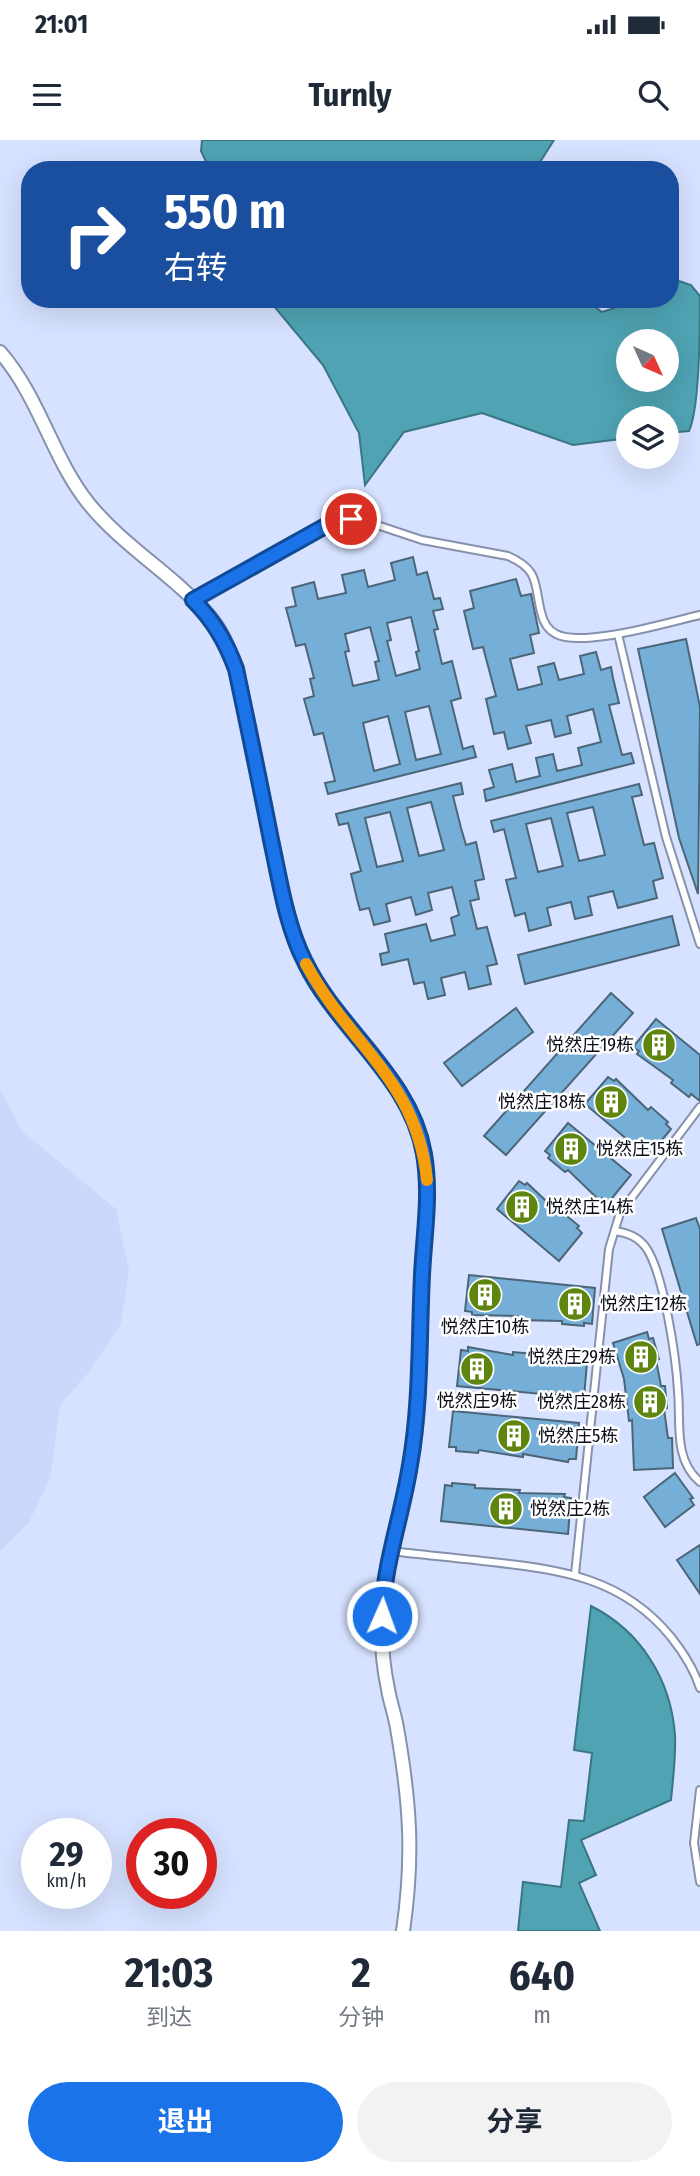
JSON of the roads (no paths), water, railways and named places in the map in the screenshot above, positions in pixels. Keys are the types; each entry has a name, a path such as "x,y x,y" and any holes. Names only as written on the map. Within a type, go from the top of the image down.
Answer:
{"street":[{"path":"0,352 30,395 87,502 112,531 193,600 211,619 226,642 236,669 290,923 304,960 321,992 397,1088 413,1117 424,1152 428,1189 415,1426 410,1466 383,1581 382,1644 387,1689 397,1724 411,1837 411,1880 403,1931"}],"lane":[{"path":"193,600 329,524 351,519 450,547 508,556 521,561 531,571 537,583 545,624 555,634 567,638 618,634 700,615"},
{"path":"618,634 666,837 700,944"},
{"path":"575,1574 609,1249 620,1213 700,1107"},
{"path":"615,1231 628,1233 648,1250 664,1304 675,1361 680,1446 685,1465 700,1482"},
{"path":"390,1551 561,1570 616,1591 641,1607 663,1627 681,1650 700,1688"},
{"path":"700,1790 694,1843 700,1882"}],"place":[{"name":"悦然庄19栋","path":"659,1045"},
{"name":"悦然庄18栋","path":"611,1102"},
{"name":"悦然庄15栋","path":"571,1149"},
{"name":"悦然庄14栋","path":"522,1207"},
{"name":"悦然庄10栋","path":"485,1295"},
{"name":"悦然庄12栋","path":"575,1304"},
{"name":"悦然庄29栋","path":"641,1357"},
{"name":"悦然庄9栋","path":"477,1369"},
{"name":"悦然庄28栋","path":"650,1402"},
{"name":"悦然庄5栋","path":"514,1436"},
{"name":"悦然庄2栋","path":"506,1509"}]}
